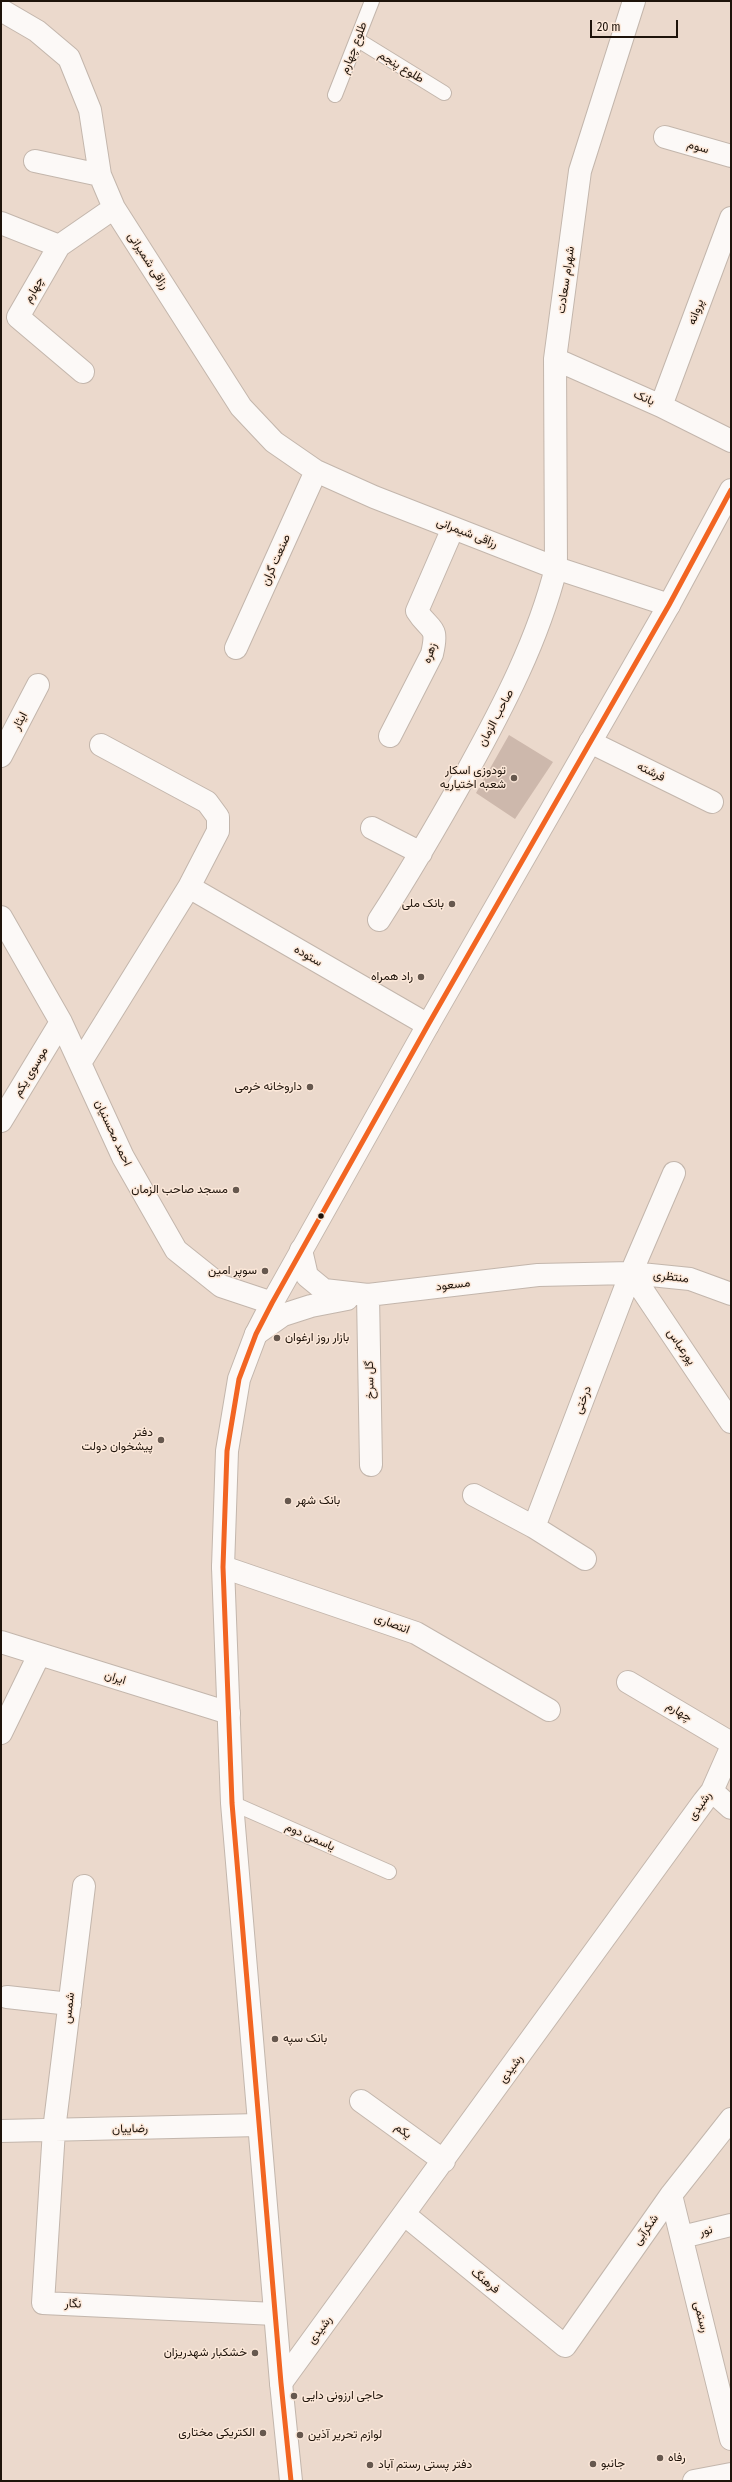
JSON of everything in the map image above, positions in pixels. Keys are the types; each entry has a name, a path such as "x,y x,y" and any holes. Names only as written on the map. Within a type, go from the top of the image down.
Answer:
{"street":[{"name":"شهرام سعادت","path":"556,568 555,359 580,171 634,1"},
{"name":"رزاقی شمیرانی","path":"1,10 37,31 69,58 90,110 100,175 114,208 241,407 274,442"},
{"name":"سوم","path":"665,137 731,156"},
{"path":"35,161 100,175"},
{"name":"چهارم","path":"83,372 18,317 59,246 114,208"},
{"name":"پروانه","path":"661,406 731,218"},
{"path":"1,223 59,246"},
{"name":"بانک","path":"555,359 661,406 731,441"},
{"name":"رزاقی شیمرانی","path":"274,442 316,471 453,528 556,568 669,605"},
{"name":"صنعت گران","path":"236,648 316,471"},
{"path":"291,2481 281,2383 232,1803 223,1567 227,1451 239,1379 256,1334 301,1250 669,605 731,490"},
{"name":"زهره","path":"390,736 432,654 435,640 433,628 417,611 453,528"},
{"name":"صاحب الزمان","path":"379,920 421,853 506,703 548,600 556,568"},
{"name":"ایثار","path":"1,756 38,686"},
{"name":"فرشته","path":"590,742 712,802"},
{"path":"80,1063 189,887 218,830 218,817 207,802 101,745"},
{"path":"372,828 421,853"},
{"name":"ستوده","path":"189,887 428,1025"},
{"name":"احمد محسنیان","path":"1,917 60,1022 123,1157 176,1250 221,1286 272,1303"},
{"name":"موسوی یکم","path":"1,1121 60,1022"},
{"name":"درختی","path":"534,1527 632,1273 674,1173"},
{"name":"مسعود","path":"301,1250 307,1276 324,1290 368,1295 538,1275 632,1273"},
{"name":"منتظری","path":"632,1273 690,1279 731,1294"},
{"name":"پورعباس","path":"632,1273 731,1422"},
{"path":"256,1334 283,1315 311,1306 368,1295"},
{"name":"گل سرخ","path":"368,1295 371,1465"},
{"path":"474,1495 534,1527 584,1559"},
{"name":"انتصاری","path":"223,1567 416,1633 549,1710"},
{"name":"ایران","path":"1,1642 229,1713"},
{"path":"1,1733 39,1655"},
{"name":"چهارم","path":"628,1682 731,1743"},
{"name":"رشیدی","path":"281,2383 405,2215 712,1790 731,1748"},
{"path":"712,1790 731,1808"},
{"name":"شمس","path":"54,2130 84,1886"},
{"path":"7,1997 70,2004"},
{"name":"یکم","path":"360,2101 444,2161"},
{"name":"شکرآبی","path":"565,2346 671,2195 731,2119"},
{"name":"رضاییان","path":"1,2131 259,2126"},
{"name":"نگار","path":"54,2130 43,2303 275,2314"},
{"name":"رستمی","path":"671,2195 731,2439"},
{"name":"فرهنگ","path":"405,2215 565,2346"},
{"name":"نور","path":"682,2237 731,2225"},
{"path":"694,2481 731,2474"}],"lane":[{"name":"طلوع چهارم","path":"336,95 372,1"},
{"name":"طلوع پنجم","path":"358,40 444,93"},
{"name":"یاسمن دوم","path":"232,1803 389,1872"}],"building":[{"name":"تودوزی اسکار شعبه اختیاریه","path":"509,735 553,762 515,819 476,793"}],"transit line":[{"path":"291,2481 281,2383 232,1803 223,1567 227,1451 239,1379 256,1334 272,1303 428,1025 669,605 731,490"}],"place":[{"name":"تودوزی اسکار شعبه اختیاریه","path":"514,778"},
{"name":"بانک ملی","path":"452,904"},
{"name":"راد همراه","path":"421,977"},
{"name":"داروخانه خرمی","path":"310,1087"},
{"name":"مسجد صاحب الزمان","path":"236,1190"},
{"name":"سوپر امین","path":"265,1271"},
{"name":"بازار روز ارغوان","path":"277,1338"},
{"name":"دفتر پیشخوان دولت","path":"161,1440"},
{"name":"بانک شهر","path":"288,1501"},
{"name":"بانک سپه","path":"275,2039"},
{"name":"خشکبار شهدریزان","path":"255,2353"},
{"name":"حاجی ارزونی دایی","path":"294,2396"},
{"name":"الکتریکی مختاری","path":"263,2433"},
{"name":"لوازم تحریر آذین","path":"300,2435"},
{"name":"رفاه","path":"660,2458"},
{"name":"جانبو","path":"593,2464"},
{"name":"دفتر پستی رستم آباد","path":"370,2465"}]}
